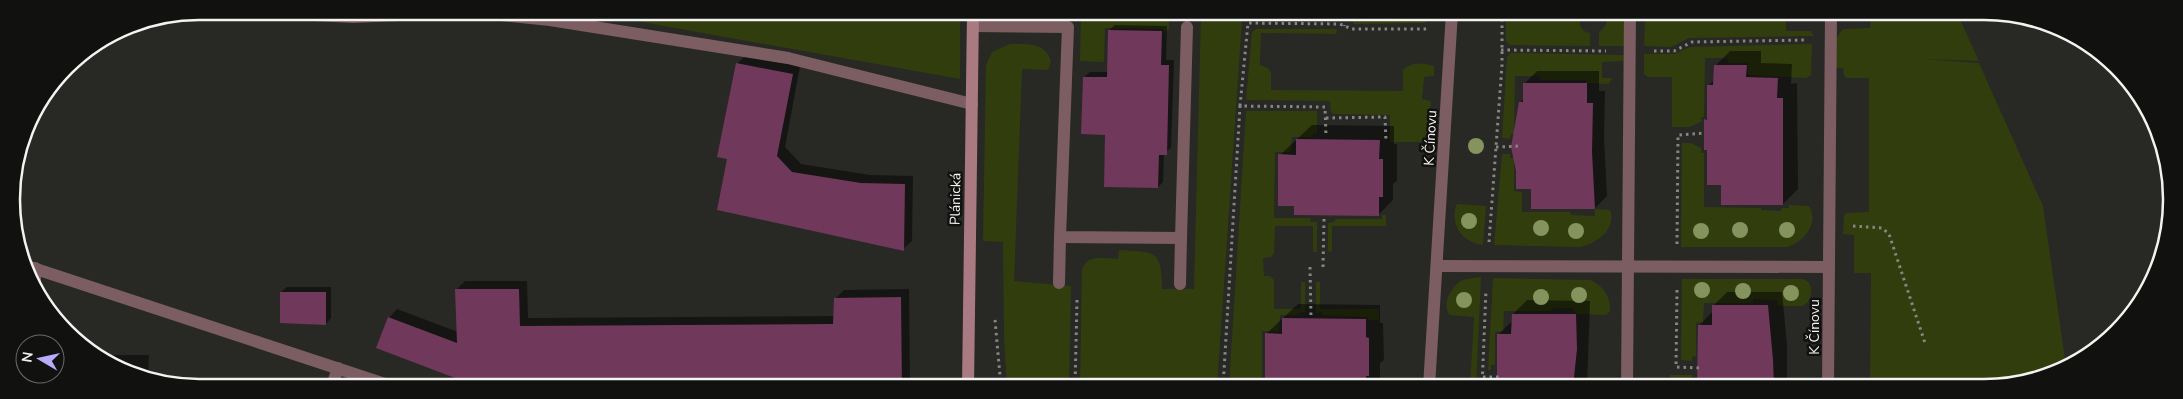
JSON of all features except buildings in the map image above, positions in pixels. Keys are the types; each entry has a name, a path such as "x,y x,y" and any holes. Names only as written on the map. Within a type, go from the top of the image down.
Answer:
{"main road":[{"name":"Plánická","path":"968,379 973,20"}],"street":[{"path":"550,20 788,58 972,104"},
{"name":"K Čínovu","path":"1429,379 1452,20"},
{"path":"1627,379 1630,20"},
{"name":"K Čínovu","path":"1828,379 1831,20"},
{"path":"973,26 1068,27 1059,284"},
{"path":"1180,284 1187,27"},
{"path":"1060,236 1181,238"},
{"path":"1437,266 1829,266"},
{"path":"34,268 370,379"},
{"path":"334,379 338,368"}],"path":[{"path":"1344,20 1344,26"},
{"path":"1502,20 1482,377 1502,377"},
{"path":"1223,379 1240,106 1248,23 1340,24 1352,28 1421,30 1429,29 1432,26"},
{"path":"1501,50 1674,51 1692,42 1831,39"},
{"path":"1240,106 1325,107 1326,136"},
{"path":"1326,118 1385,117 1386,142"},
{"path":"1496,147 1521,146"},
{"path":"1323,267 1324,218"},
{"path":"1830,226 1882,228 1889,234 1925,343"},
{"path":"1310,267 1311,318"},
{"path":"995,315 1000,379"}],"green space":[{"path":"631,20 960,20 960,79"},
{"path":"1081,20 1169,20 1169,29 1163,33 1164,29 1105,28 1104,62 1080,61"},
{"path":"1201,20 1242,20 1218,379 1080,379 1082,270 1087,261 1097,258 1118,259 1119,250 1141,251 1154,256 1158,260 1162,276 1162,289 1194,289"},
{"path":"1352,20 1426,20 1426,23 1354,24"},
{"path":"1506,20 1580,20 1580,26 1584,31 1590,33 1590,46 1510,45 1506,41"},
{"path":"1624,20 1624,46 1599,46 1599,32 1607,21"},
{"path":"1645,20 1786,20 1786,31 1811,31 1814,36 1689,38 1671,47 1644,46"},
{"path":"1871,20 1960,20 1979,61 1924,59 1979,63 2043,206 2065,359 2030,373 1995,379 1870,379 1871,273 1854,273 1854,235 1843,234 1844,215 1846,213 1869,212 1869,78 1847,78 1844,76 1843,68 1833,68 1834,41 1843,29 1870,28"},
{"path":"1256,29 1337,29 1336,34 1261,33 1260,65 1268,68 1271,73 1271,90 1403,91 1403,70 1410,65 1426,64 1434,66 1434,76 1424,77 1422,99 1431,101 1427,142 1390,142 1390,115 1333,114 1330,101 1246,100 1252,32"},
{"path":"1010,44 1029,44 1045,51 1051,62 1048,70 1022,69 1014,281 1071,286 1069,379 1007,379 1003,242 983,241 986,65 992,52"},
{"path":"1812,44 1811,75 1806,78 1748,75 1748,63 1728,63 1728,58 1705,58 1704,117 1701,117 1702,121 1690,127 1672,127 1672,77 1648,77 1644,74 1644,54 1674,54 1690,47"},
{"path":"1511,53 1624,55 1623,61 1602,62 1602,78 1612,78 1609,84 1587,83 1586,80 1540,80 1539,76 1515,76 1514,134 1511,134 1510,139 1502,138 1507,57"},
{"path":"1246,111 1317,111 1317,134 1313,133 1312,137 1292,137 1291,152 1275,152 1274,218 1310,218 1311,222 1317,222 1317,252 1313,252 1313,226 1275,226 1274,253 1271,257 1263,258 1264,276 1270,276 1274,280 1274,309 1301,309 1301,282 1305,282 1305,312 1297,313 1297,315 1280,315 1279,331 1262,331 1262,379 1229,379"},
{"path":"1682,143 1691,143 1701,148 1701,153 1704,153 1704,207 1761,208 1761,210 1781,211 1782,208 1789,208 1789,205 1809,206 1812,212 1812,219 1811,225 1804,237 1787,247 1681,247"},
{"path":"1502,154 1510,154 1510,158 1514,158 1514,191 1522,192 1522,212 1570,212 1571,215 1595,216 1595,209 1610,210 1611,223 1608,229 1592,243 1580,247 1494,245"},
{"path":"1456,205 1486,206 1483,245 1470,241 1460,232 1455,220"},
{"path":"1382,215 1386,215 1386,226 1332,226 1332,252 1328,251 1328,223 1334,222 1336,219 1382,219"},
{"path":"1481,277 1476,379 1470,379 1474,317 1450,315 1447,311 1448,296 1454,287 1461,281"},
{"path":"1493,278 1590,280 1599,285 1608,296 1610,311 1606,315 1576,314 1572,308 1553,308 1551,311 1504,311 1503,331 1495,332 1495,365 1491,365 1491,370 1488,370"},
{"path":"1682,279 1802,279 1806,280 1810,285 1811,295 1808,302 1803,306 1778,306 1777,300 1753,299 1753,303 1704,303 1703,322 1696,323 1696,356 1692,357 1692,361 1681,360"},
{"path":"1316,282 1320,282 1320,309 1379,309 1379,320 1368,320 1368,317 1322,315 1322,312 1316,313"},
{"path":"1670,375 1692,375 1692,379 1670,379"}]}
